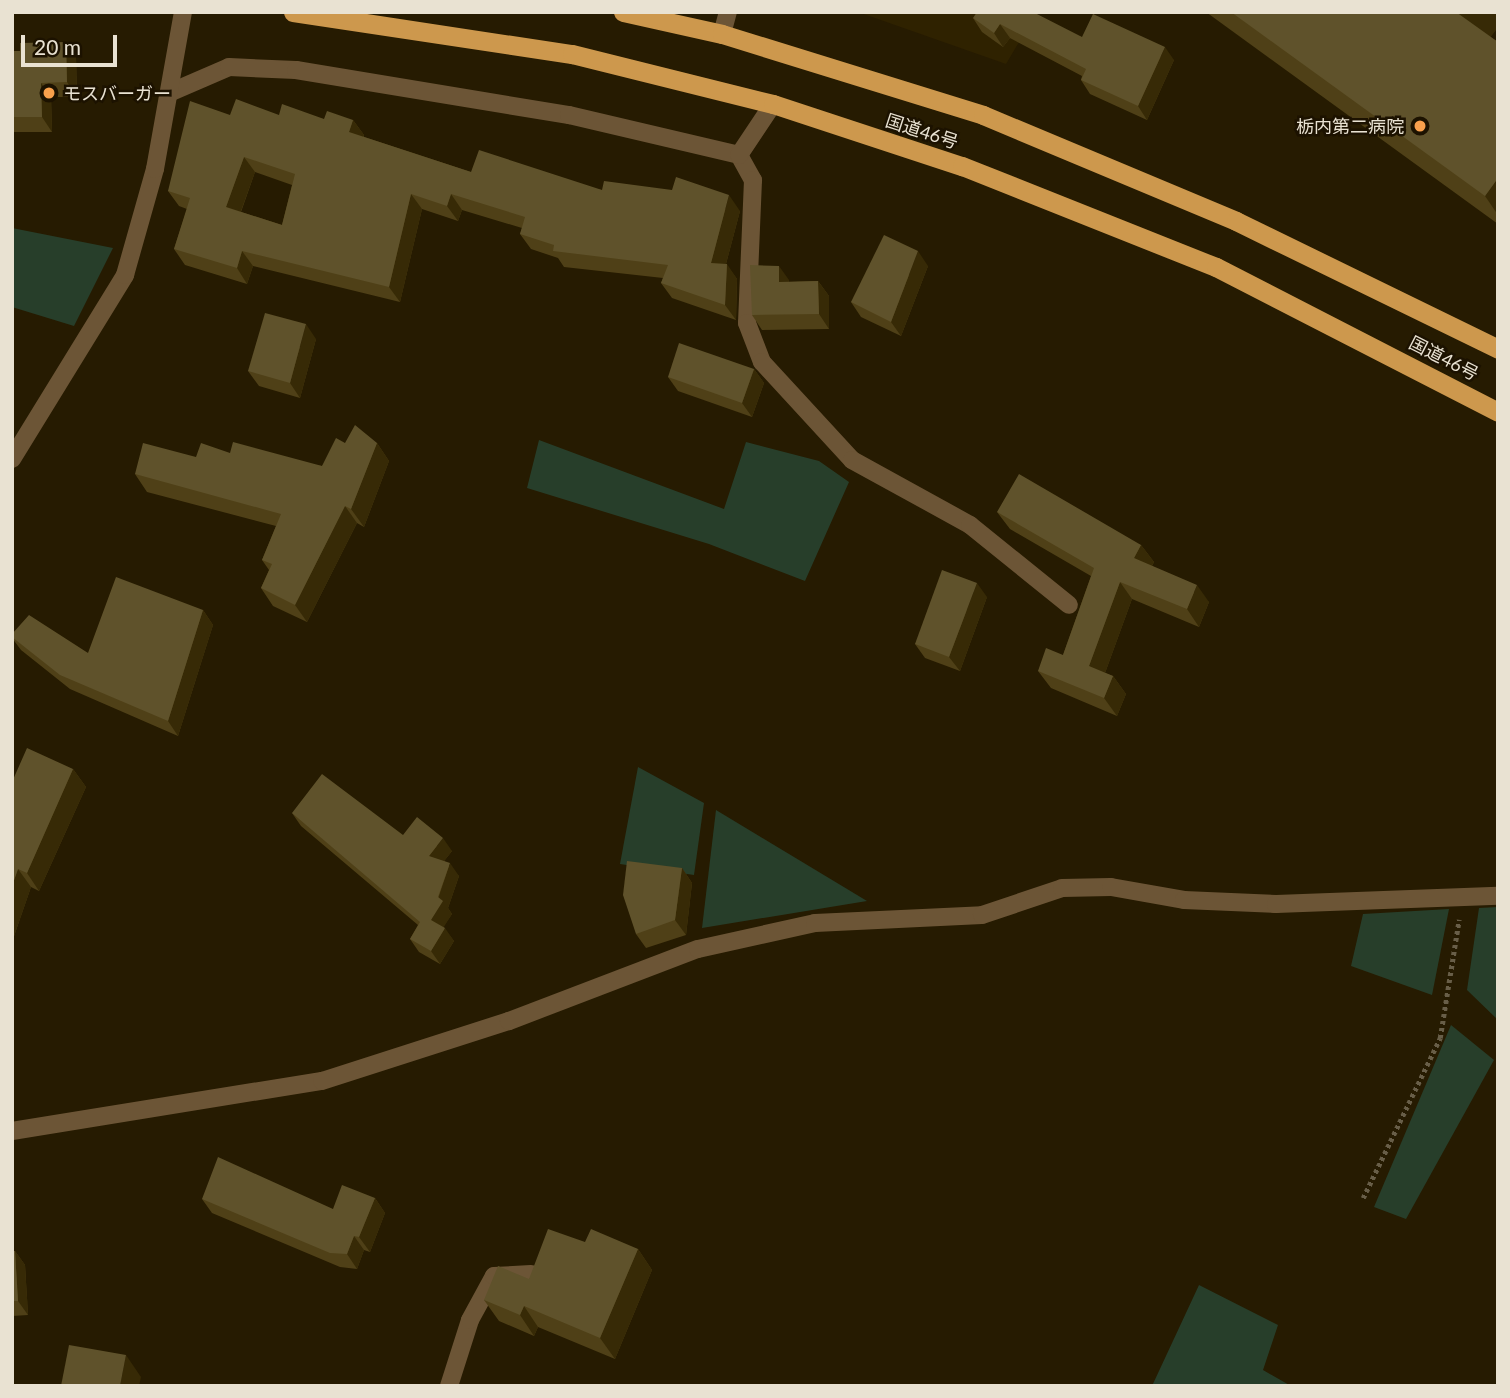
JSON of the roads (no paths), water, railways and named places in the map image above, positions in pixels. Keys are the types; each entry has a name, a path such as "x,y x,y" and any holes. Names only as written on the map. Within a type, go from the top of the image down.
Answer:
{"highway":[{"name":"国道46号","path":"293,12 572,54 773,104 962,166 1216,267 1498,412"},
{"name":"国道46号","path":"623,12 722,34 983,115 1237,221 1498,349"}],"street":[{"path":"12,459 125,275 169,93 183,12"},
{"path":"722,34 728,12"},
{"path":"169,93 229,68 296,70 569,115 739,155 753,180 747,323 762,362 852,460 970,525 1069,605"},
{"path":"739,155 773,104"},
{"path":"12,1131 322,1080 509,1021 698,949 815,923 982,915 1074,888 1276,904 1498,895"},
{"path":"449,1386 470,1320 494,1276 531,1274"}],"place":[{"name":"モスバーガー","path":"49,93"},
{"name":"栃内第二病院","path":"1420,126"}]}
